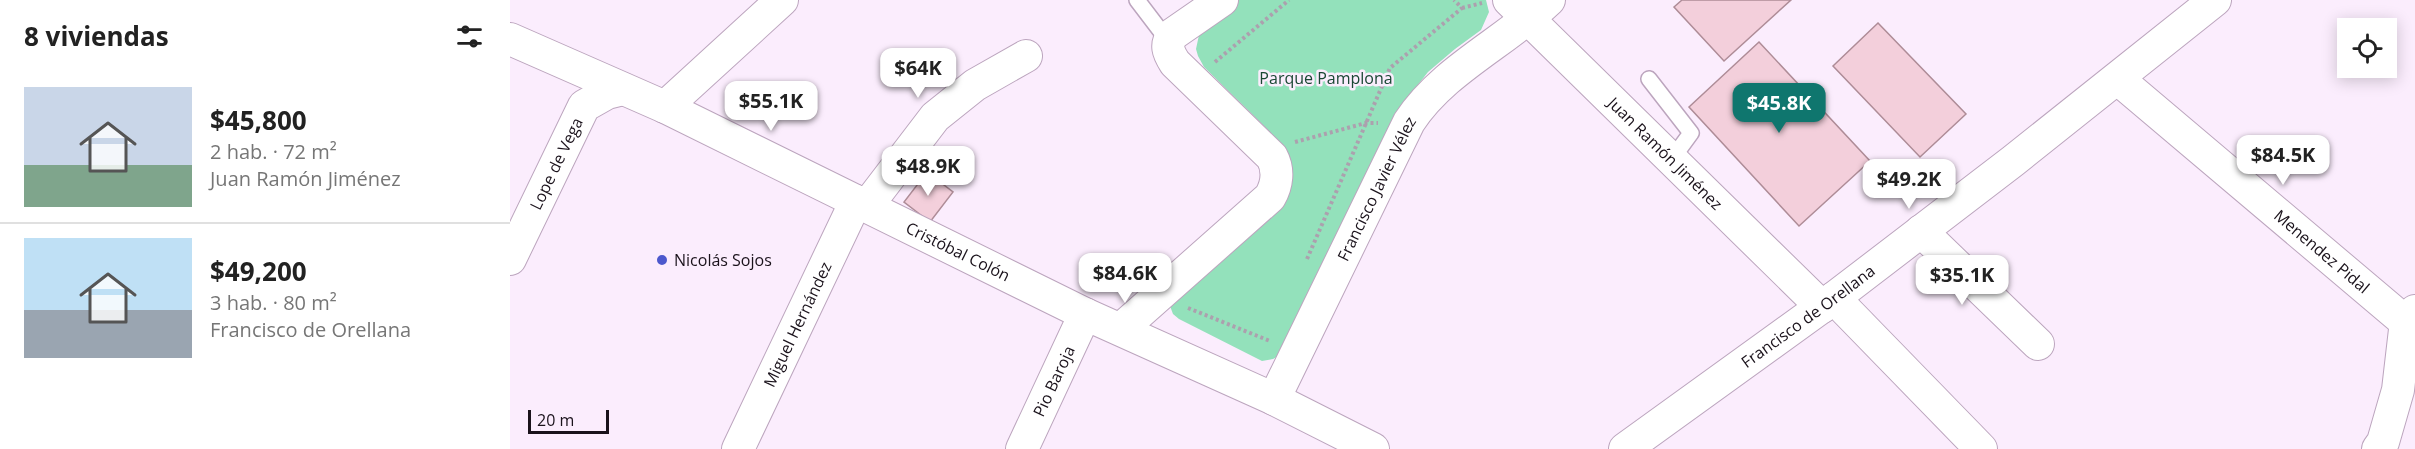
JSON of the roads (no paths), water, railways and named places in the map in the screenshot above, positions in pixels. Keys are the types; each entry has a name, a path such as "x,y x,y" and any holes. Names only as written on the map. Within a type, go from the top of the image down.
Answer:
{"street":[{"path":"665,107 782,0"},
{"path":"1120,329 1270,197 1274,188 1276,170 1272,157 1175,63 1168,51 1173,34 1222,0"},
{"name":"Francisco de Orellana","path":"1625,449 1828,302 2118,79 2215,0"},
{"name":"Francisco Javier Vélez","path":"1274,399 1409,122 1421,103 1435,88 1529,6"},
{"name":"Juan Ramón Jiménez","path":"1529,6 1672,159 1828,302 1981,449"},
{"name":"Cristóbal Colón","path":"510,39 665,107 1084,314 1274,399 1373,449"},
{"name":"Miguel Hernández","path":"738,449 861,203 935,117 975,85 1026,56"},
{"name":"Menendez Pidal","path":"2118,79 2412,321"},
{"name":"Lope de Vega","path":"513,249 584,106 608,93 623,89"},
{"path":"1921,231 2038,344"},
{"name":"Pio Baroja","path":"1022,449 1084,314"},
{"path":"2378,449 2383,442 2398,390 2412,321"}],"lane":[{"path":"1137,0 1169,42"},
{"path":"1649,79 1691,134 1672,159"}],"place":[{"name":"Nicolás Sojos","path":"662,260"}],"park label":[{"name":"Parque Pamplona","path":"1326,78"}]}
